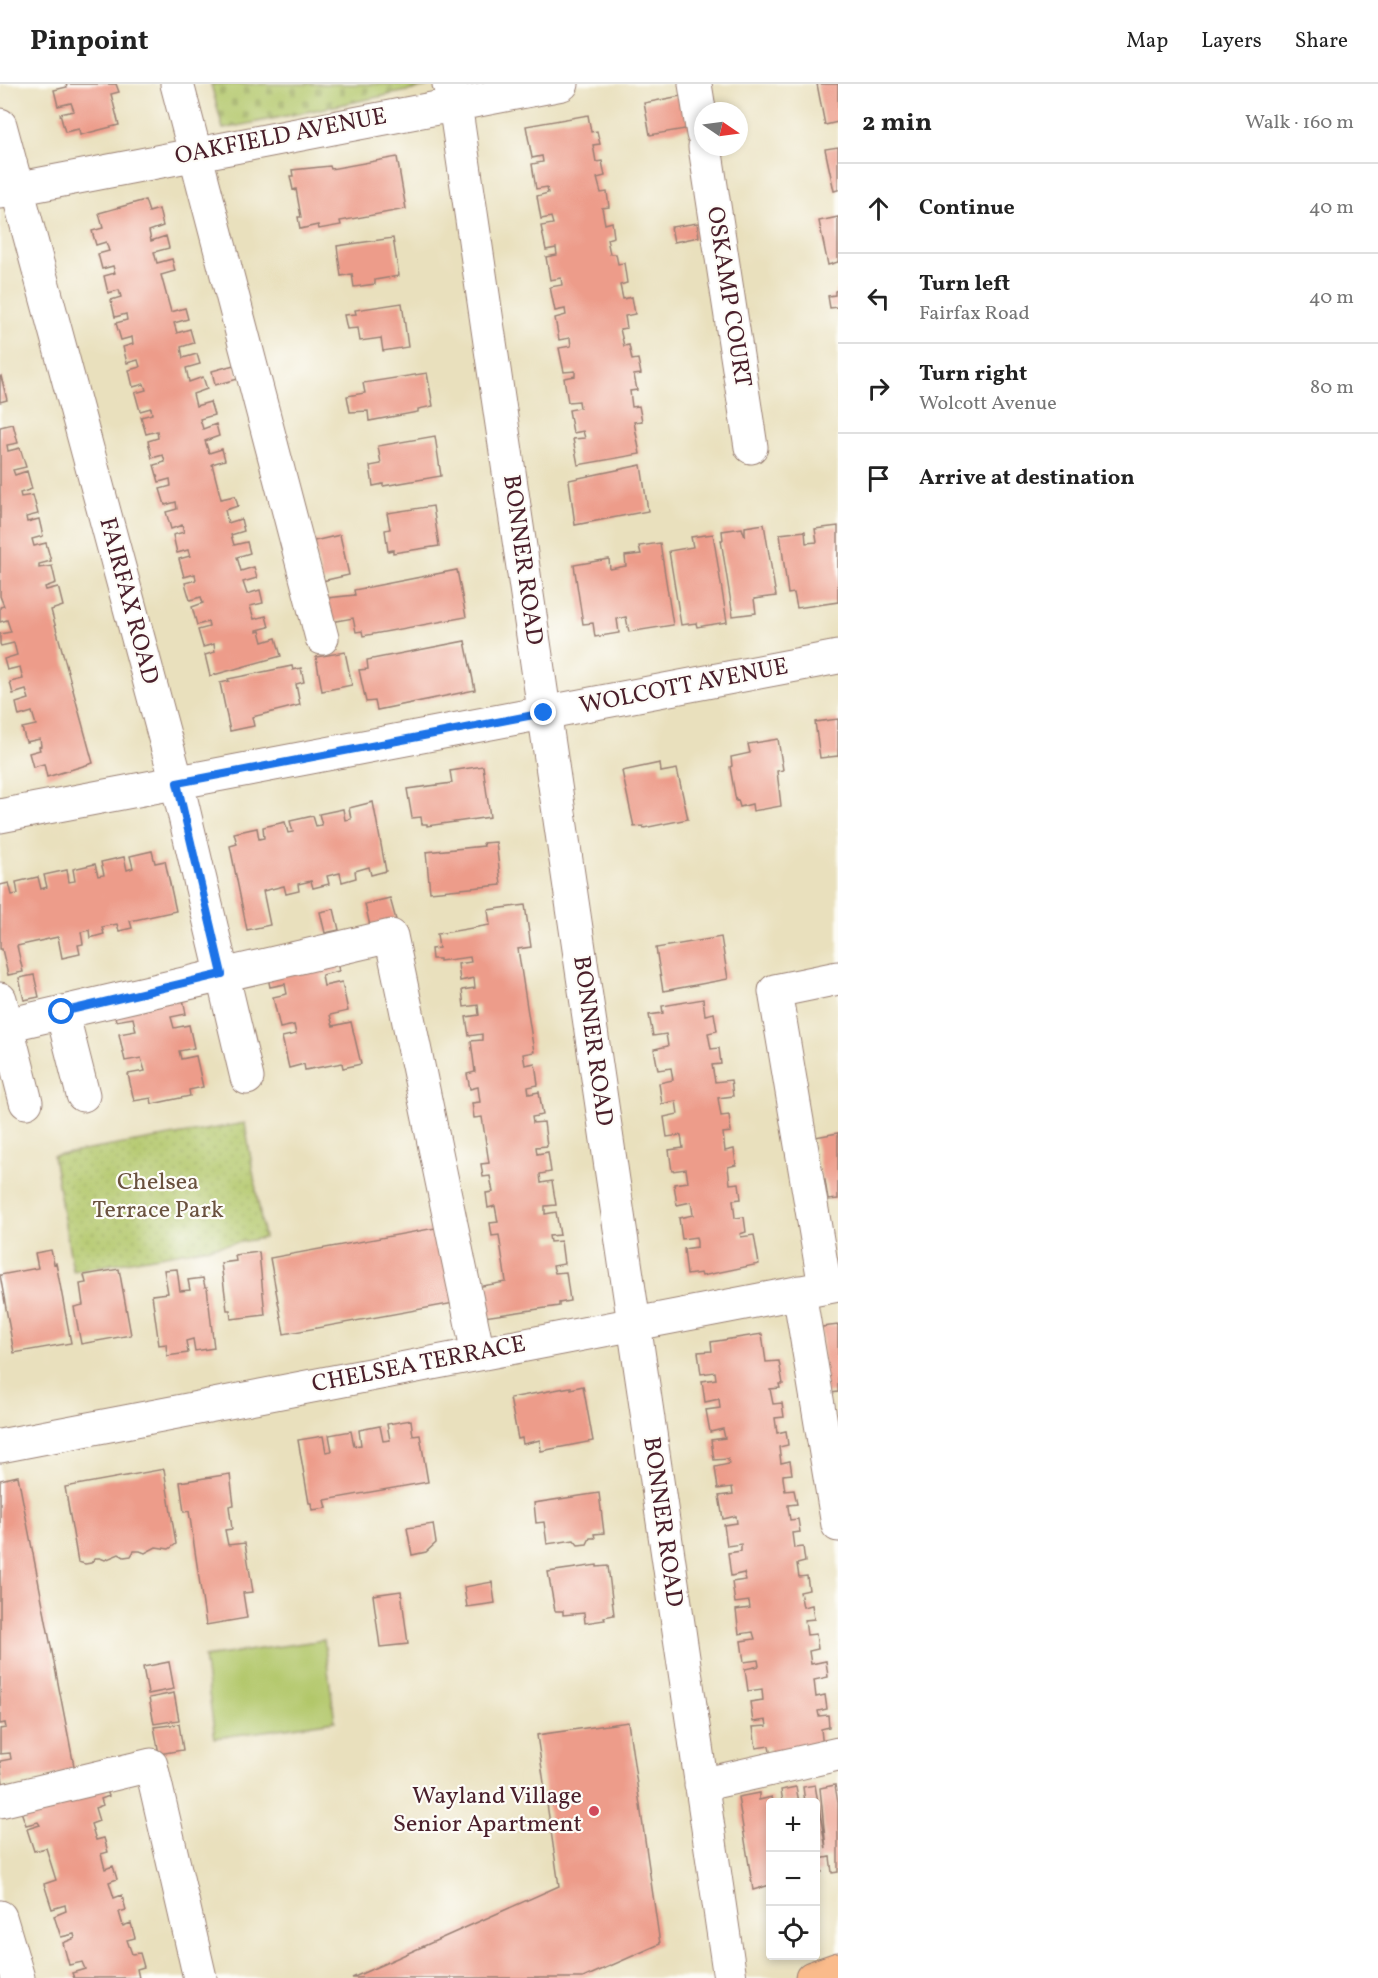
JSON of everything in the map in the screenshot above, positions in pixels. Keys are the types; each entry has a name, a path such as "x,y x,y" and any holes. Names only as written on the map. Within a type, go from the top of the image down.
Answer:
{"main road":[{"path":"812,1978 838,1969"}],"street":[{"path":"177,84 322,638"},
{"name":"OAKFIELD AVENUE","path":"9,190 195,153 452,94 562,84"},
{"path":"695,84 698,102"},
{"name":"BONNER ROAD","path":"452,94 730,1978"},
{"name":"FAIRFAX ROAD","path":"0,125 9,190 177,783 247,1078"},
{"name":"OSKAMP COURT","path":"706,156 751,447"},
{"name":"WOLCOTT AVENUE","path":"0,816 838,657"},
{"path":"26,1102 3,1012 62,1012 391,936 478,1354"},
{"path":"838,978 775,991 821,1288 838,1525"},
{"path":"62,1012 83,1095"},
{"name":"CHELSEA TERRACE","path":"0,1446 821,1288"},
{"path":"701,1785 838,1754"},
{"path":"0,1801 152,1765 200,1978"},
{"path":"1,1921 18,1978"}],"green space":[{"path":"211,84 426,84 427,87 223,129"},
{"name":"Chelsea Terrace Park","path":"245,1123 264,1238 73,1271 53,1156"},
{"path":"324,1640 335,1721 215,1738 204,1657"}],"building":[{"path":"66,84 116,84 119,92 111,94 119,125 80,135 79,129 65,132 60,114 74,111 71,103 58,106 54,90 67,87"},
{"path":"817,84 838,84 838,122 825,125"},
{"path":"691,94 694,128 650,135 644,103"},
{"path":"588,115 591,132 597,131 600,144 593,145 596,162 602,161 605,176 597,178 601,193 607,192 609,207 602,208 605,224 612,222 614,237 607,239 610,254 616,254 618,264 624,263 627,283 620,285 623,299 632,297 635,314 625,316 627,328 620,329 624,346 629,345 632,360 638,359 641,374 634,375 637,390 630,391 632,407 639,406 642,421 634,422 640,454 578,465 573,439 585,438 583,431 573,433 569,410 580,408 579,401 568,402 564,378 575,376 575,371 564,372 559,348 571,346 570,338 559,340 555,318 566,315 565,309 555,311 550,287 562,285 561,278 550,280 546,257 557,255 556,248 546,250 541,226 553,224 551,217 541,219 537,196 548,193 547,187 536,189 532,164 543,162 542,156 532,158 526,126"},
{"path":"838,147 838,190 834,191 825,149"},
{"path":"397,157 406,209 340,221 341,225 319,229 318,225 300,229 298,217 301,217 296,189 293,190 290,176 293,176 292,170 330,166 331,169"},
{"path":"145,200 149,212 159,209 163,226 149,231 151,241 166,236 169,248 154,252 157,263 172,259 175,271 161,275 171,312 185,308 188,319 174,323 177,333 190,329 194,343 181,347 183,358 197,354 200,364 186,368 189,382 203,377 207,389 193,394 196,406 210,402 214,415 200,419 203,429 216,424 219,436 205,441 209,453 222,449 225,460 212,464 221,499 235,496 238,506 225,510 228,523 241,519 244,531 231,535 234,545 247,542 250,553 237,557 241,571 254,567 257,578 243,582 247,594 260,590 263,603 250,606 254,619 266,616 269,627 257,630 257,632 260,631 263,642 276,638 281,656 210,676 205,655 215,652 214,644 203,647 198,630 209,627 208,622 197,625 192,607 203,603 201,597 190,600 185,583 196,580 195,574 184,577 179,559 190,556 188,550 177,553 173,535 184,532 182,525 171,529 166,512 177,509 176,502 165,505 160,489 171,486 170,479 159,482 154,465 165,462 163,455 152,458 148,441 158,438 157,431 146,434 141,417 152,414 151,408 140,411 135,393 146,390 144,384 133,387 129,370 140,367 138,360 127,363 123,347 133,344 132,337 121,340 116,323 127,320 126,314 115,317 111,300 121,297 119,290 108,293 104,276 115,273 113,266 102,269 98,254 109,251 106,242 96,245 92,231 103,228 99,213"},
{"path":"838,217 838,262 828,265 819,221"},
{"path":"697,223 699,237 674,242 671,227"},
{"path":"393,238 399,276 375,280 375,284 354,287 352,274 341,276 337,246"},
{"path":"838,290 838,307 830,308 828,296 835,295 835,291"},
{"path":"402,303 408,347 383,351 381,338 360,341 358,328 347,329 344,315 356,314 355,310"},
{"path":"234,365 238,379 215,385 212,371"},
{"path":"427,373 433,406 418,409 418,412 369,421 368,411 350,412 347,396 365,393 363,383"},
{"path":"0,377 7,400 0,402"},
{"path":"13,424 18,443 7,445 8,451 20,448 26,467 13,470 15,475 27,471 32,489 20,493 21,497 33,495 38,514 26,517 27,522 39,519 43,536 32,539 34,546 46,543 51,561 39,564 39,568 52,566 56,583 45,587 46,590 58,587 59,590 63,606 51,610 93,763 47,777 44,764 33,767 29,753 40,750 40,739 26,742 22,728 36,725 32,712 19,716 16,703 29,699 26,690 13,694 10,682 23,679 20,667 7,670 4,659 17,655 14,643 1,646 0,644 0,634 11,632 7,620 0,622 0,607 4,606 0,596 0,427"},
{"path":"435,436 441,476 373,486 370,466 381,464 378,446"},
{"path":"641,465 648,511 575,525 569,480"},
{"path":"433,506 439,546 393,553 393,550 388,551 385,530 390,529 387,513"},
{"path":"764,524 776,596 754,599 756,613 733,616 721,540 723,540 722,531 742,528 745,537 745,527"},
{"path":"838,526 838,602 797,608 794,593 788,594 780,534 805,531 806,543 817,542 815,529"},
{"path":"713,534 727,622 697,627 696,623 681,625 669,551 693,547 691,537"},
{"path":"340,535 349,575 322,581 314,541"},
{"path":"660,543 673,625 629,632 626,617 617,619 619,633 595,637 593,623 583,624 574,565 609,559 610,569 626,566 625,556 641,554 639,546"},
{"path":"457,570 466,617 363,636 362,631 356,632 353,618 331,622 327,598 355,595 354,590"},
{"path":"465,641 475,690 377,710 375,701 366,702 359,670 368,669 367,660"},
{"path":"345,652 352,685 322,691 316,657"},
{"path":"292,666 293,670 301,668 304,682 296,684 300,705 252,717 254,726 230,731 220,683 229,681 228,679"},
{"path":"838,719 838,756 820,758 815,722"},
{"path":"778,739 783,770 777,771 781,806 753,811 752,804 740,807 738,800 736,801 730,767 732,766 731,757 750,753 748,744"},
{"path":"660,763 661,772 677,769 688,819 644,828 643,826 634,827 622,771"},
{"path":"483,766 490,817 427,826 427,824 422,824 421,817 412,818 407,789 452,783 450,771"},
{"path":"373,802 386,871 371,875 369,867 355,871 356,878 342,882 340,873 327,876 329,884 313,888 311,881 298,884 299,891 286,894 284,886 263,891 270,925 247,930 230,846 237,844 234,833 257,828 259,839 264,838 263,827 285,822 288,833 293,832 290,821 313,816 316,826 322,825 319,814 343,809 345,820 351,819 349,808"},
{"path":"496,842 501,885 430,892 426,852 484,846 483,843"},
{"path":"152,851 155,863 165,861 176,911 130,921 132,928 119,931 117,924 102,927 104,934 90,938 89,930 81,932 83,944 78,945 80,954 62,958 58,937 17,946 23,972 8,975 2,949 0,949 0,885 9,883 12,895 18,894 16,882 38,877 41,889 47,887 44,875 67,870 69,882 75,881 73,869 95,864 98,876 104,875 101,862 124,857 127,870 133,868 130,856"},
{"path":"390,898 396,920 370,926 365,904"},
{"path":"525,905 531,947 518,949 534,1052 523,1054 525,1065 535,1063 538,1085 528,1087 529,1094 539,1092 543,1115 532,1117 533,1123 544,1122 547,1146 536,1147 537,1154 548,1152 551,1172 540,1174 541,1183 552,1181 556,1205 545,1206 545,1214 556,1212 560,1235 549,1236 550,1242 561,1241 564,1264 553,1266 555,1273 566,1272 570,1301 559,1303 559,1306 477,1318 470,1288 506,1282 499,1235 492,1236 490,1223 498,1222 495,1206 488,1208 486,1193 493,1192 490,1176 483,1177 481,1164 489,1163 482,1117 474,1118 472,1103 480,1102 478,1087 470,1089 467,1074 475,1072 471,1041 482,1040 482,1034 469,1036 466,1017 479,1015 478,1005 464,1007 462,990 475,988 474,978 460,981 458,964 471,962 470,957 440,961 440,959 432,959 431,949 439,948 437,934 490,925 488,910"},
{"path":"334,909 339,930 325,933 320,912"},
{"path":"721,937 728,979 663,991 656,948"},
{"path":"336,958 339,971 322,975 324,986 342,982 348,1011 330,1015 333,1026 351,1022 361,1064 343,1068 342,1063 305,1070 304,1064 289,1068 282,1037 296,1034 294,1025 280,1028 273,997 287,994 285,984 270,987 267,972"},
{"path":"34,975 39,997 24,1000 19,978"},
{"path":"182,994 186,1014 171,1017 174,1028 189,1025 194,1048 179,1051 181,1059 196,1056 203,1087 189,1090 190,1096 152,1104 151,1098 134,1101 128,1074 145,1071 141,1058 125,1061 119,1034 136,1031 133,1018 116,1021 113,1008"},
{"path":"703,999 705,1015 714,1013 717,1031 708,1033 711,1049 719,1048 721,1064 712,1065 715,1082 731,1080 733,1096 718,1098 721,1116 729,1115 731,1132 723,1133 725,1151 734,1149 736,1165 728,1167 730,1184 739,1183 741,1199 733,1200 735,1218 744,1217 746,1232 740,1234 741,1237 754,1235 759,1264 702,1276 701,1273 687,1275 684,1249 697,1247 697,1242 696,1237 682,1239 679,1218 693,1215 692,1208 691,1202 677,1205 674,1184 688,1182 686,1169 672,1171 669,1150 683,1148 681,1135 667,1137 664,1117 678,1114 676,1101 662,1104 659,1083 673,1080 671,1068 658,1070 654,1049 668,1046 666,1034 653,1036 649,1015 663,1013 662,1006"},
{"path":"838,1133 838,1199 828,1200 825,1180 822,1181 815,1137"},
{"path":"446,1226 460,1302 284,1334 270,1258"},
{"path":"51,1250 54,1264 56,1263 71,1343 14,1353 0,1275 38,1268 35,1253"},
{"path":"259,1252 265,1315 231,1319 230,1310 227,1310 221,1263 236,1261 235,1255"},
{"path":"119,1269 131,1335 81,1344 74,1307 83,1305 80,1284 86,1283 84,1275"},
{"path":"177,1269 180,1291 190,1290 188,1280 203,1278 205,1287 207,1287 214,1348 195,1351 193,1339 186,1341 188,1353 167,1356 166,1344 159,1345 152,1295 168,1293 164,1270"},
{"path":"838,1325 838,1392 824,1394 822,1327"},
{"path":"762,1334 766,1362 779,1361 783,1384 779,1384 780,1388 770,1389 773,1404 782,1403 784,1417 775,1418 777,1433 786,1431 788,1445 779,1447 781,1463 790,1461 792,1474 783,1475 785,1491 794,1490 797,1504 788,1505 788,1507 790,1520 798,1519 800,1532 792,1533 794,1548 803,1547 805,1562 797,1564 799,1577 807,1576 809,1590 800,1592 803,1607 812,1605 814,1619 805,1620 807,1635 816,1634 818,1649 809,1651 811,1664 826,1661 828,1677 814,1680 816,1697 825,1695 827,1709 818,1711 819,1716 828,1715 829,1727 821,1729 823,1748 771,1757 769,1746 756,1748 753,1727 767,1726 766,1720 753,1722 750,1702 763,1700 762,1689 748,1691 745,1669 759,1666 758,1660 744,1662 741,1641 755,1639 753,1632 739,1634 736,1610 750,1608 749,1601 735,1603 732,1582 746,1580 744,1573 731,1576 728,1553 741,1551 741,1544 727,1546 724,1525 737,1523 736,1516 723,1519 719,1496 733,1494 732,1487 718,1489 715,1467 729,1464 728,1459 714,1460 711,1440 725,1438 723,1429 710,1432 706,1410 720,1408 719,1399 705,1402 702,1381 716,1379 715,1372 701,1374 698,1352 712,1351 711,1342"},
{"path":"583,1386 593,1441 541,1451 540,1440 523,1444 522,1438 518,1439 510,1398"},
{"path":"411,1420 413,1436 420,1435 428,1482 325,1500 327,1508 312,1510 298,1440 323,1436 326,1452 332,1451 329,1435 351,1431 354,1446 361,1445 359,1430 380,1426 383,1441 390,1440 387,1424"},
{"path":"164,1469 176,1544 169,1549 156,1547 145,1553 134,1551 131,1556 124,1557 119,1554 105,1560 95,1558 91,1563 78,1562 65,1487"},
{"path":"230,1474 234,1505 229,1506 232,1529 225,1530 228,1545 245,1543 253,1592 243,1593 247,1618 206,1625 189,1511 184,1512 180,1482"},
{"path":"18,1476 75,1771 3,1783 0,1761 11,1759 10,1753 0,1754 0,1729 6,1728 5,1723 0,1724 0,1480"},
{"path":"599,1493 604,1533 594,1534 595,1538 590,1538 587,1544 578,1545 574,1540 547,1544 544,1522 536,1523 534,1503"},
{"path":"433,1524 436,1543 426,1552 412,1555 407,1528"},
{"path":"597,1565 597,1567 608,1566 614,1615 604,1617 605,1620 585,1623 584,1613 563,1615 563,1611 555,1611 548,1572"},
{"path":"492,1582 495,1603 467,1607 464,1587"},
{"path":"401,1591 408,1644 380,1647 373,1595"},
{"path":"169,1662 174,1689 148,1694 143,1667"},
{"path":"174,1693 179,1720 154,1724 149,1698"},
{"name":"Wayland Village Senior Apartment","path":"628,1722 660,1944 583,1978 352,1978 559,1886 537,1735"},
{"path":"179,1724 183,1750 159,1754 154,1727"},
{"path":"104,1783 109,1796 101,1799 103,1805 95,1808 99,1821 91,1824 96,1840 104,1838 108,1852 101,1854 105,1869 113,1866 117,1879 109,1882 114,1898 122,1895 126,1910 119,1912 123,1926 131,1923 135,1938 127,1940 132,1954 140,1953 144,1967 137,1969 139,1978 74,1978 72,1973 85,1969 82,1962 69,1965 63,1943 75,1938 74,1934 61,1937 54,1916 66,1911 65,1905 52,1909 44,1884 56,1880 46,1848 34,1851 27,1829 40,1825 38,1822 26,1825 19,1806"},
{"path":"815,1785 817,1798 804,1798 803,1787"},
{"path":"835,1785 838,1803 838,1872 832,1873 830,1857 820,1859 820,1814 826,1849 820,1788"},
{"path":"796,1787 798,1798 782,1798 781,1790"},
{"path":"759,1793 759,1800 766,1798 766,1886 753,1890 738,1797"}],"place":[{"name":"Wayland Village Senior Apartment","path":"594,1811"}],"route":[{"path":"62,1012 222,974 177,783 544,713"}]}
